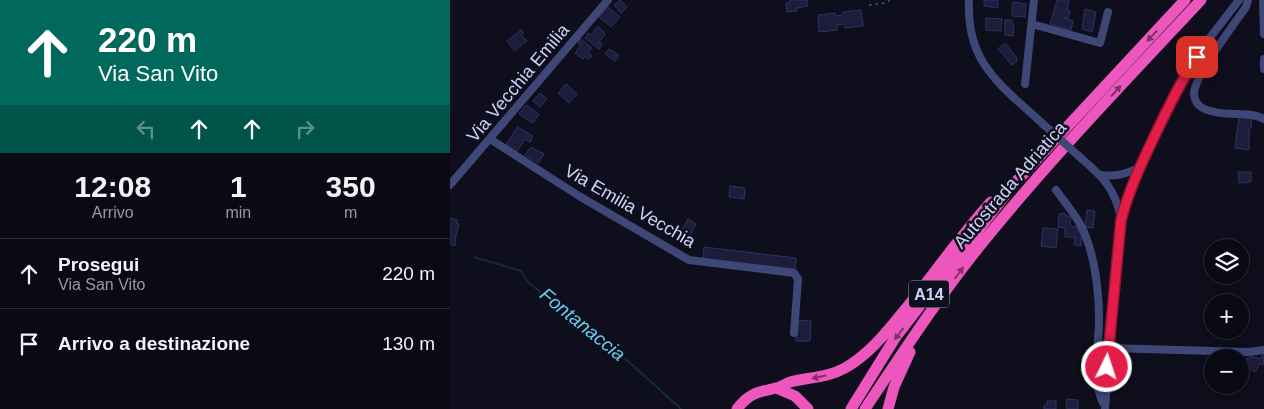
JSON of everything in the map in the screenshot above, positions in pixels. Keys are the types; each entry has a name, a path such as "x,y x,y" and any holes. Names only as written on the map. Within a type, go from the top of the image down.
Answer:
{"highway":[{"name":"Autostrada Adriatica","path":"851,409 895,338 1014,184 1185,0"},
{"name":"Autostrada Adriatica","path":"865,409 929,312 983,242 1095,113 1201,0"},
{"path":"737,409 747,398 756,392 835,372 852,363 868,351 888,330 990,203 1014,184"},
{"path":"888,409 898,375 929,312"},
{"path":"776,388 796,396 808,409"}],"street":[{"name":"Via Vecchia Emilia","path":"450,185 608,0"},
{"path":"969,0 968,16 970,30 977,53 985,67 993,78 1101,176 1111,188 1118,201 1121,220"},
{"path":"1025,84 1034,0"},
{"path":"1104,407 1121,220 1127,197 1173,98 1189,69 1205,44 1239,0"},
{"path":"1248,0 1246,6 1200,75 1194,92 1198,105 1205,110 1222,114 1251,115 1264,119"},
{"path":"1263,0 1264,34"},
{"path":"1032,24 1100,44 1108,12"},
{"path":"1264,59 1264,69"},
{"name":"Via Emilia Vecchia","path":"490,139 579,196 689,260 794,273 798,279 794,333"},
{"path":"1101,176 1124,174 1140,167"},
{"path":"1056,190 1079,223 1086,239 1096,277 1099,321 1097,380 1098,394 1104,407"},
{"path":"1108,348 1248,352 1264,350"}],"path":[{"path":"869,5 886,3 890,0"}],"building":[{"path":"620,0 627,7 621,13 614,5"},
{"path":"792,0 807,0 808,6 797,8 797,11 787,12 786,3"},
{"path":"984,0 998,0 998,8 984,6"},
{"path":"1057,0 1069,0 1067,10 1070,11 1068,18 1064,18 1073,21 1071,30 1050,24"},
{"path":"1013,2 1026,4 1025,17 1012,16"},
{"path":"608,7 620,17 611,27 599,17"},
{"path":"1085,9 1096,12 1092,32 1082,29"},
{"path":"861,10 863,26 845,28 844,24 837,25 837,30 819,32 818,15 835,13 835,16 843,15 843,12"},
{"path":"986,18 1002,19 1001,31 986,30"},
{"path":"1005,20 1012,20 1012,25 1014,25 1013,36 1005,35"},
{"path":"598,26 605,34 599,42 602,44 599,49 585,38 588,33 591,35"},
{"path":"521,30 524,33 521,35 527,41 515,51 507,41"},
{"path":"580,39 592,48 588,53 592,56 589,59 585,56 583,59 575,53 581,45 578,43"},
{"path":"1005,43 1017,58 1017,61 1012,65 998,49"},
{"path":"609,49 619,55 615,61 605,54"},
{"path":"566,84 577,94 569,103 558,93"},
{"path":"540,93 547,99 540,107 533,101"},
{"path":"526,105 539,114 533,123 519,114"},
{"path":"1239,117 1252,119 1251,128 1249,128 1249,150 1235,148"},
{"path":"517,127 533,136 530,142 525,139 516,153 505,147"},
{"path":"531,147 544,154 538,163 525,155"},
{"path":"1238,172 1251,172 1251,182 1239,183"},
{"path":"730,186 745,188 744,199 729,197"},
{"path":"1087,210 1095,211 1093,228 1085,227"},
{"path":"1065,213 1065,216 1071,216 1070,226 1078,227 1078,232 1082,232 1081,246 1074,245 1075,237 1065,237 1065,228 1058,227 1059,214"},
{"path":"450,218 457,220 456,223 459,224 455,246 450,244"},
{"path":"688,219 696,224 684,245 676,240"},
{"path":"1043,228 1058,229 1056,248 1041,246"},
{"path":"704,247 796,258 795,269 703,259"},
{"path":"797,320 811,321 810,341 796,341"},
{"path":"1263,354 1264,365 1260,363 1255,372 1249,369 1249,358 1251,356 1260,359"},
{"path":"1066,399 1078,400 1078,409 1067,409"},
{"path":"1047,401 1056,401 1056,409 1044,409"}],"waterway":[{"name":"Fontanaccia","path":"474,257 521,271 528,282 588,325 681,409"}],"route":[{"path":"1107,367 1121,220 1127,197 1134,178 1173,98 1197,57"}]}
